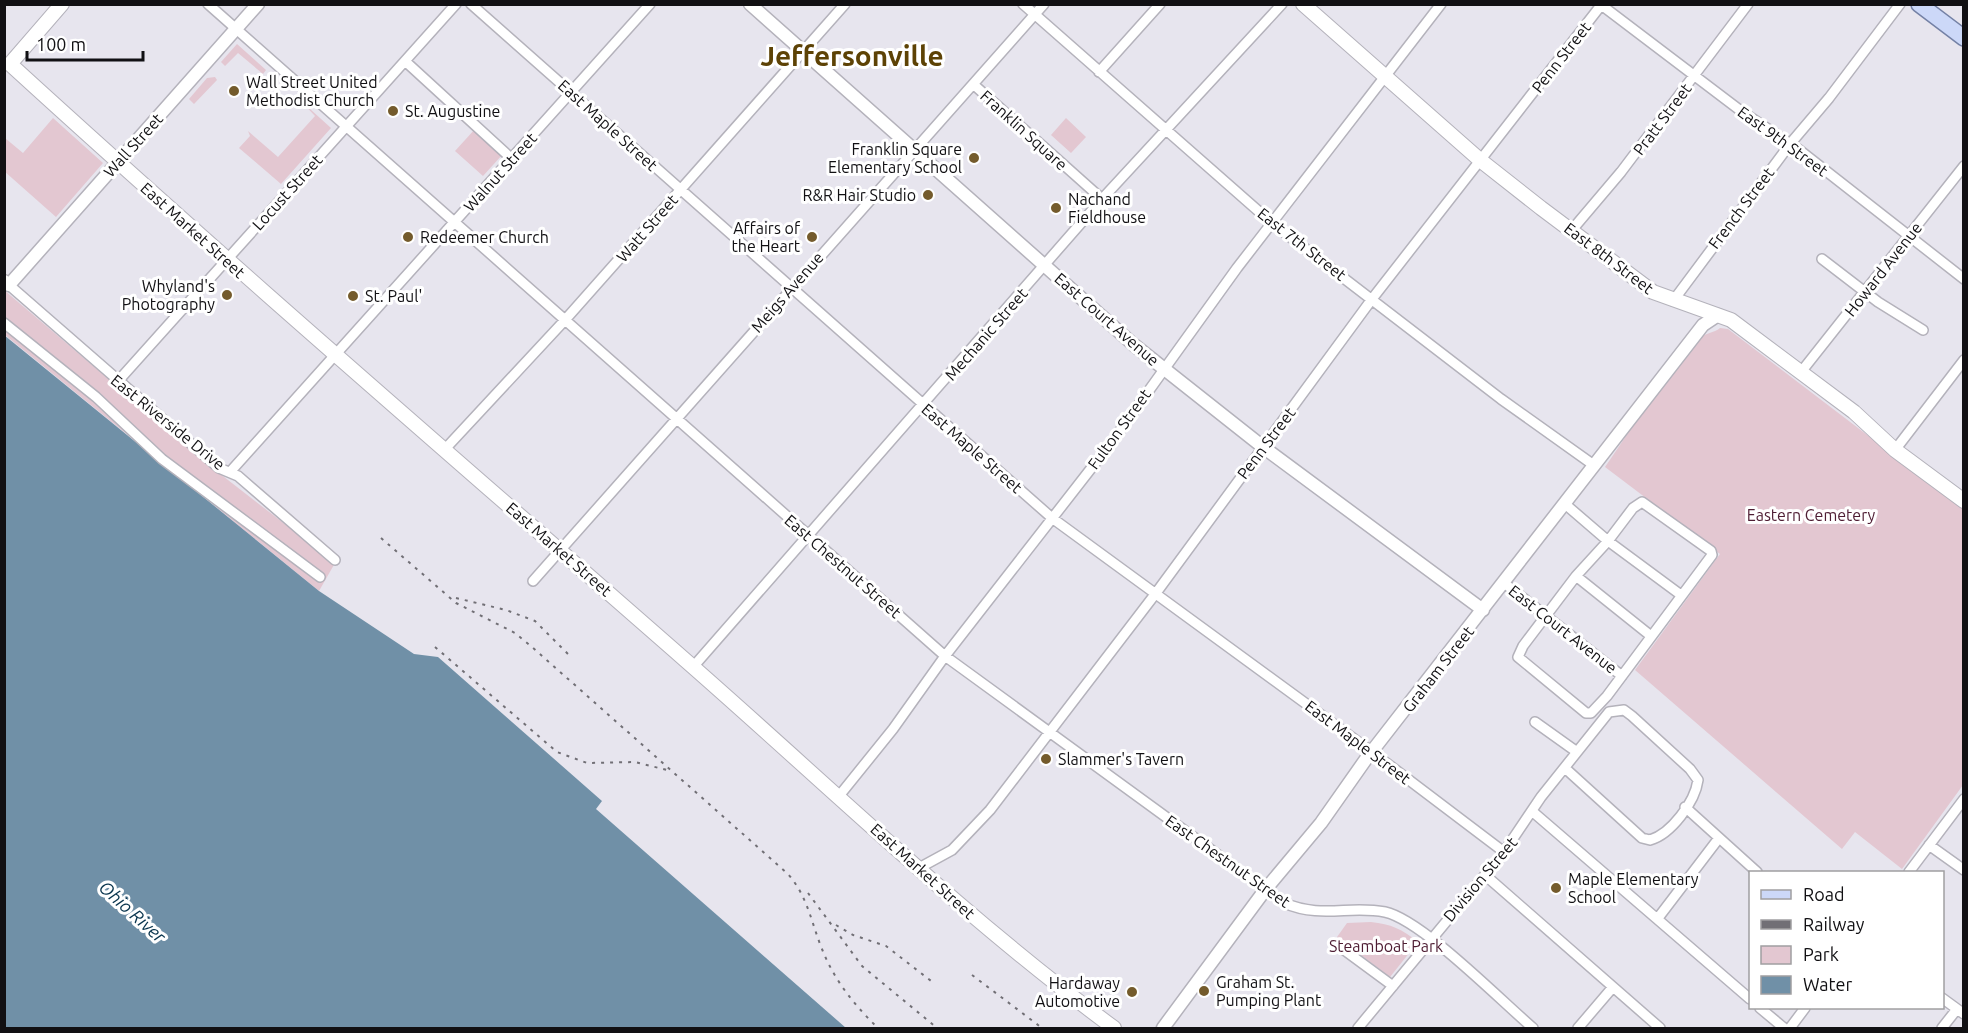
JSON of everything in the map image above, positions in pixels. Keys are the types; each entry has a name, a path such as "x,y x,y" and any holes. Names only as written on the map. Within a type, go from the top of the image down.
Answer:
{"main road":[{"path":"6,64 62,4"},
{"name":"East 8th Street","path":"1303,4 1385,79 1480,160 1571,231 1653,292 1731,320 1854,412 1894,450 1964,501"},
{"path":"1919,4 1964,38"},
{"name":"East Market Street","path":"6,64 335,356 446,448 919,868 1057,986 1114,1029"}],"street":[{"name":"East Chestnut Street","path":"208,4 945,656 1265,890 1299,909 1323,913 1385,912 1403,919 1431,939 1533,1029"},
{"name":"Wall Street","path":"7,283 258,4"},
{"name":"Locust Street","path":"119,380 456,4"},
{"name":"East Maple Street","path":"471,4 1052,518 1372,752 1504,852"},
{"name":"Walnut Street","path":"230,472 650,4"},
{"name":"East Court Avenue","path":"750,4 1163,368 1263,447 1483,610"},
{"name":"Watt Street","path":"446,448 565,320 845,4"},
{"name":"East 7th Street","path":"1023,4 1272,223 1501,399 1596,466"},
{"name":"Meigs Avenue","path":"533,581 1044,4"},
{"path":"1099,72 1160,4"},
{"name":"Mechanic Street","path":"693,667 1046,266 1102,199 1282,4"},
{"name":"Fulton Street","path":"839,796 893,729 945,656 1114,439 1163,368 1272,223 1441,4"},
{"name":"Pratt Street","path":"1571,231 1622,172 1748,4"},
{"name":"French Street","path":"1673,301 1790,144 1829,98 1900,4"},
{"name":"East 9th Street","path":"1601,5 1790,144 1964,279"},
{"name":"Penn Street","path":"919,868 952,850 968,837 1156,593 1372,299 1601,5"},
{"path":"405,61 512,159"},
{"name":"Franklin Square","path":"973,84 1102,199"},
{"name":"Howard Avenue","path":"1801,372 1964,166"},
{"path":"1822,259 1923,330"},
{"name":"East Riverside Drive","path":"7,283 219,468 238,476 335,560"},
{"name":"Graham Street","path":"1162,1029 1265,890 1321,823 1372,752 1596,466 1703,325 1718,315"},
{"path":"4,323 96,397 162,459 320,577"},
{"path":"1894,450 1964,360"},
{"path":"1642,502 1710,551 1712,555 1622,676 1591,713 1587,713 1576,707 1518,657 1523,646 1576,576 1608,541 1633,508 1642,502"},
{"path":"1565,504 1608,541 1681,595"},
{"path":"1576,576 1650,636"},
{"name":"East Court Avenue","path":"1504,583 1622,676"},
{"name":"Division Street","path":"1358,1029 1504,852 1541,797 1566,769 1609,712 1624,710 1694,772 1698,780 1697,787 1685,807 1662,835 1650,840 1642,838 1566,769"},
{"path":"1536,722 1577,752"},
{"path":"1910,871 1964,799"},
{"path":"1685,807 1755,871"},
{"path":"1533,812 1749,998"},
{"path":"1658,918 1719,838"},
{"path":"1929,845 1964,870"},
{"path":"1485,875 1660,1029"},
{"path":"1336,944 1393,986"},
{"path":"1578,1029 1613,987"},
{"path":"1942,1029 1960,1011 1944,999"},
{"path":"1761,1009 1784,1029"},
{"path":"1790,1029 1804,1009"}],"green space":[{"path":"237,44 266,70 263,74 238,53 225,66 221,62"},
{"path":"215,77 217,80 194,104 189,99 207,78"},
{"path":"299,99 331,128 281,184 239,148 250,136 248,131 278,157 315,116"},
{"path":"53,118 103,163 56,217 4,171 5,138 23,153"},
{"path":"1066,118 1086,137 1071,153 1051,135"},
{"path":"475,129 503,154 483,176 455,151"},
{"path":"4,290 219,473 335,563 319,591 5,335"},
{"name":"Eastern Cemetery","path":"1720,328 1728,329 1963,508 1963,785 1902,869 1855,832 1842,849 1635,670 1720,554 1605,467 1662,384 1687,353 1702,336"},
{"name":"Steamboat Park","path":"1371,922 1396,928 1418,942 1390,977 1337,937 1347,923"}],"water":[{"name":"Ohio River","path":"4,335 319,591 414,654 438,657 602,801 596,809 846,1028 5,1028"}],"railway":[{"path":"381,538 456,603 515,633 532,647 788,874 805,901 822,949 839,982 853,1002 878,1028"},
{"path":"456,598 506,610 535,621 569,655"},
{"path":"435,647 557,752 587,763 635,762 667,770"},
{"path":"808,893 862,966 937,1028"},
{"path":"836,925 853,935 886,946 935,984"},
{"path":"972,975 1042,1028"}],"place":[{"name":"Wall Street United Methodist Church","path":"234,91"},
{"name":"St. Augustine","path":"393,111"},
{"name":"Franklin Square Elementary School","path":"974,158"},
{"name":"R&R Hair Studio","path":"928,195"},
{"name":"Nachand Fieldhouse","path":"1056,208"},
{"name":"Redeemer Church","path":"408,237"},
{"name":"Affairs of the Heart","path":"812,237"},
{"name":"Whyland's Photography","path":"227,295"},
{"name":"St. Paul'","path":"353,296"},
{"name":"Slammer's Tavern","path":"1046,759"},
{"name":"Maple Elementary School","path":"1556,888"},
{"name":"Graham St. Pumping Plant","path":"1204,991"},
{"name":"Hardaway Automotive","path":"1132,992"}],"district":[{"name":"Jeffersonville","path":"852,56"}]}
